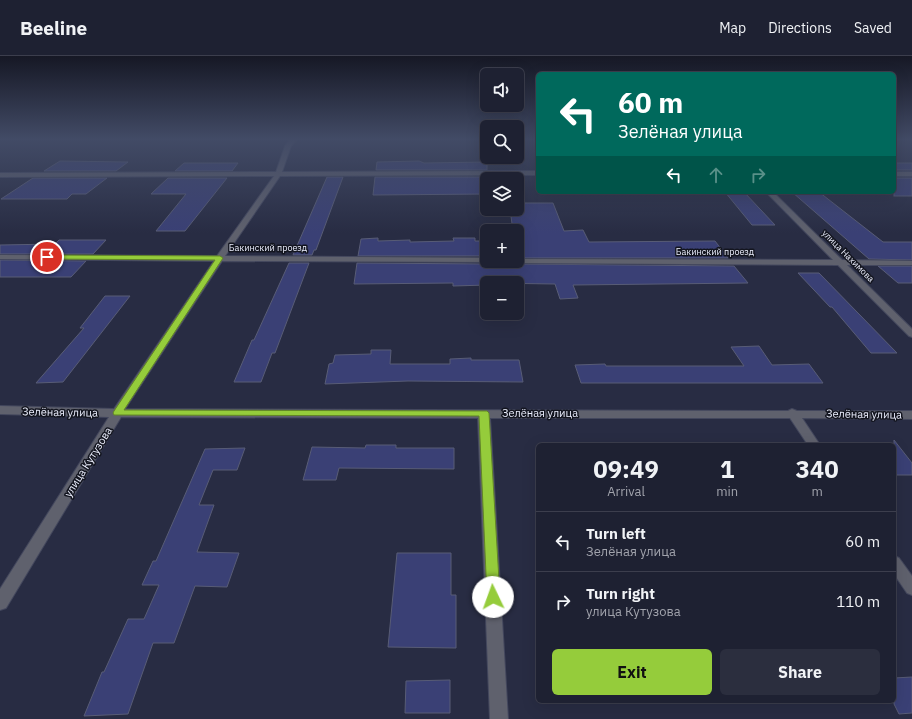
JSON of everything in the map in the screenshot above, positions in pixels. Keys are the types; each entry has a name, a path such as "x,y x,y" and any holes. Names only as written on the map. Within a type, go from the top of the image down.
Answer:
{"street":[{"name":"улица Кутузова","path":"0,603 118,413 279,171"},
{"path":"0,175 536,173"},
{"path":"896,174 912,174"},
{"path":"5,182 15,175"},
{"name":"улица Нахимова","path":"771,194 912,334"},
{"name":"Бакинский проезд","path":"0,257 480,260"},
{"name":"Бакинский проезд","path":"524,261 912,263"},
{"name":"Зелёная улица","path":"0,410 118,413 912,415"},
{"path":"484,413 499,719"},
{"path":"792,414 813,443"},
{"path":"896,565 912,588"}],"building":[{"path":"327,177 343,177 316,250 314,250 312,255 293,255"},
{"path":"375,177 480,177 480,194 373,195"},
{"path":"33,178 107,178 86,194 72,194 67,199 1,199"},
{"path":"168,178 227,178 185,231 156,231 186,194 151,194"},
{"path":"896,178 912,178 912,196 894,196 894,194 896,194"},
{"path":"727,194 746,194 775,225 752,225"},
{"path":"794,194 822,194 883,242 912,242 912,260 869,259"},
{"path":"524,203 553,203 564,231 583,230 589,242 715,241 728,258 524,258 524,224 512,224 511,216 524,216"},
{"path":"378,238 378,241 410,240 410,242 454,241 453,238 475,238 475,241 480,241 480,256 358,256 361,239"},
{"path":"59,240 106,240 93,254 0,254 0,245 55,244"},
{"path":"0,260 86,261 71,277 0,277"},
{"path":"289,263 309,263 275,353 272,353 261,382 234,382 252,340 254,340"},
{"path":"357,263 480,264 480,268 524,268 524,264 734,266 748,283 573,285 578,298 560,299 555,284 524,284 524,276 480,276 480,285 453,286 453,283 354,284"},
{"path":"878,266 912,266 912,283 898,283"},
{"path":"798,273 819,273 897,353 871,353 832,307 830,307"},
{"path":"105,296 130,296 63,382 36,383 84,328 80,328"},
{"path":"759,346 772,365 809,364 823,383 581,383 575,365 744,366 731,347"},
{"path":"371,350 391,350 390,364 450,364 450,359 471,358 471,360 519,360 523,382 408,381 325,384 329,364 333,363 335,355 371,354"},
{"path":"894,440 912,463 912,475 896,475 896,443 894,443"},
{"path":"366,445 396,445 396,448 454,448 454,469 339,468 336,480 303,480 312,447 365,448"},
{"path":"245,448 237,470 213,470 199,505 214,505 197,552 239,553 227,587 195,586 174,643 153,643 128,714 84,716 102,672 104,672 128,619 144,619 159,585 142,585 153,561 156,561 205,449"},
{"path":"397,553 451,553 451,595 456,595 456,648 388,647"},
{"path":"912,677 912,713 899,714 894,704 896,703 896,678"},
{"path":"450,680 450,713 405,713 406,681"}],"route":[{"path":"47,257 220,258 118,413 484,413 493,597"}]}
